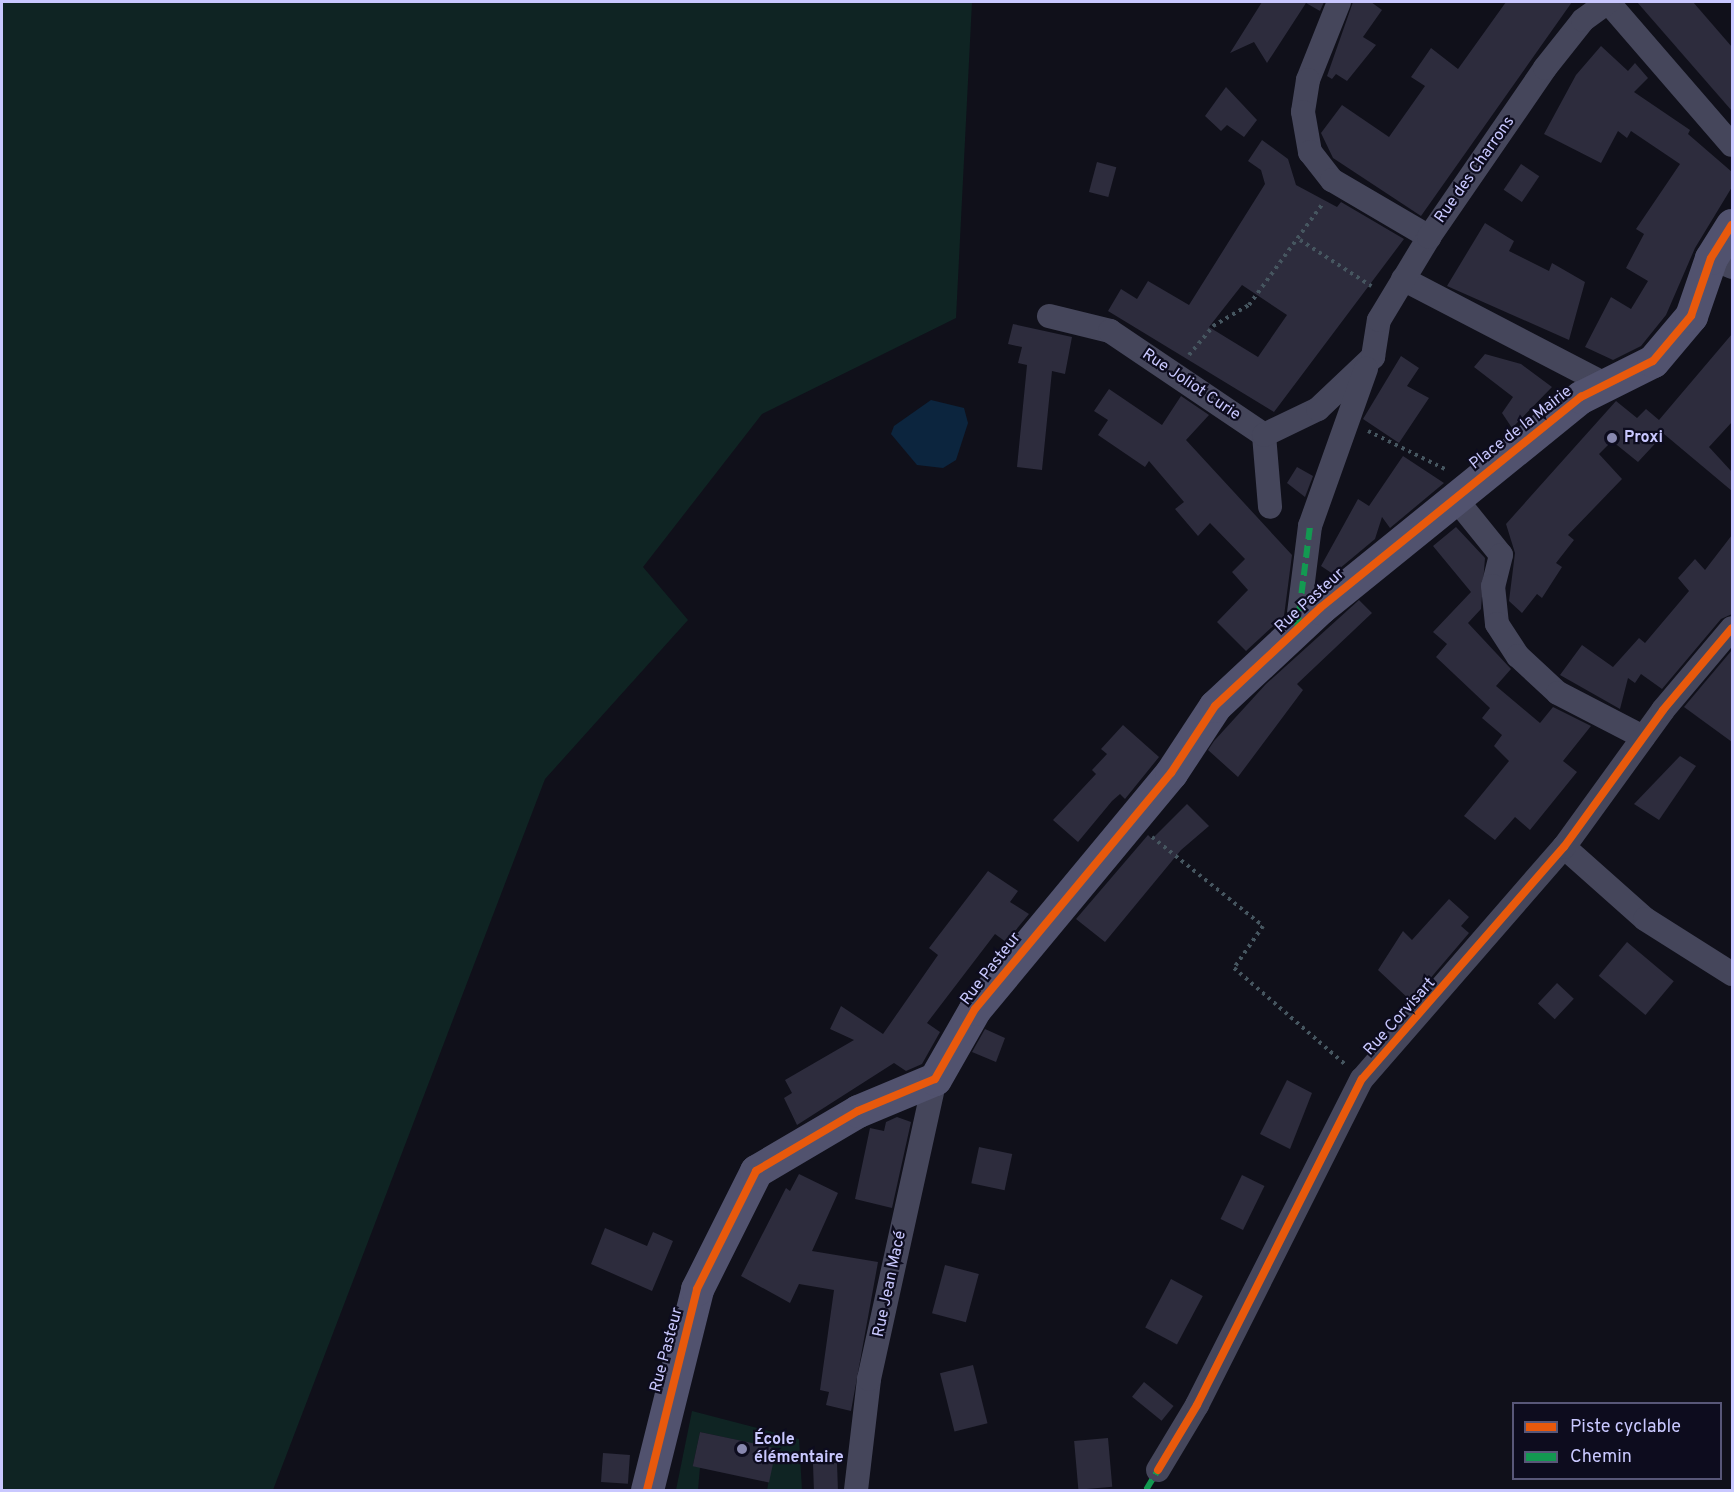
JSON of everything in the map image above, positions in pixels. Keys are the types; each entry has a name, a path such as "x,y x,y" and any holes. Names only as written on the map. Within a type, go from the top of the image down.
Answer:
{"street":[{"path":"1339,2 1308,80 1302,112 1310,152 1332,180 1429,237"},
{"path":"1608,2 1732,145"},
{"name":"Rue des Charrons","path":"1297,629 1310,526 1330,457 1373,357 1379,320 1429,237 1545,68 1583,20 1608,2"},
{"name":"Place de la Mairie","path":"1462,492 1581,397 1653,361 1691,316 1722,263 1732,225"},
{"path":"1397,288 1607,385"},
{"name":"Rue Joliot Curie","path":"1050,316 1110,331 1174,372 1264,435"},
{"path":"1270,507 1264,435 1318,409 1373,357"},
{"path":"1462,492 1501,555 1493,586 1497,624 1518,656 1558,693 1643,738"},
{"name":"Rue Pasteur","path":"647,1491 697,1289 756,1171 858,1111 935,1079 975,1009 1131,820 1215,706 1297,629 1462,492"},
{"name":"Rue Corvisart","path":"1158,1470 1197,1405 1362,1079 1564,847 1643,738 1732,628"},
{"path":"1564,847 1644,919 1732,974"},
{"name":"Rue Jean Macé","path":"856,1491 868,1379 935,1079"}],"path":[{"path":"1174,372 1213,326 1249,305 1300,240 1332,180"},
{"path":"1300,240 1397,288"},
{"path":"1396,445 1462,492"},
{"path":"1131,820 1263,926 1234,968 1362,1079"}],"green space":[{"path":"2,2 972,2 956,318 762,414 643,567 688,620 545,779 273,1490 2,1490"},
{"path":"692,1411 799,1439 802,1490 767,1490 775,1448 700,1432 693,1465 700,1467 698,1490 676,1490"}],"water":[{"path":"931,400 964,408 968,423 956,460 943,468 917,465 891,434 894,426"}],"building":[{"path":"1262,2 1324,2 1320,11 1306,3 1267,63 1254,42 1230,53"},
{"path":"1353,2 1371,2 1382,10 1363,37 1376,45 1347,81 1336,74 1332,79 1327,76"},
{"path":"1506,2 1572,2 1421,216 1333,158 1321,133 1342,105 1389,137 1425,86 1411,77 1431,48 1458,69"},
{"path":"1637,2 1693,2 1732,47 1732,111"},
{"path":"1601,46 1628,71 1635,63 1648,78 1634,92 1690,130 1688,134 1732,172 1732,187 1695,248 1666,315 1641,346 1613,360 1585,347 1611,297 1631,309 1648,281 1626,268 1644,234 1636,229 1680,164 1631,131 1627,138 1618,131 1601,163 1544,134 1576,75"},
{"path":"1226,87 1257,120 1244,137 1227,125 1221,131 1205,116"},
{"path":"1262,140 1288,159 1296,185 1337,207 1341,202 1404,239 1274,412 1108,311 1121,289 1137,299 1148,281 1189,305 1265,184 1261,170 1248,161","holes":["1242,285 1287,315 1258,357 1209,327"]},
{"path":"1097,162 1116,167 1108,197 1089,192"},
{"path":"1521,164 1539,176 1522,202 1504,190"},
{"path":"1485,223 1514,241 1509,251 1549,271 1552,263 1585,282 1569,340 1447,286"},
{"path":"1013,324 1072,337 1065,374 1052,371 1042,470 1017,467 1027,365 1018,363 1022,347 1008,344"},
{"path":"1732,334 1732,422 1709,447 1732,472 1732,491 1664,434 1638,462 1612,441 1599,454 1622,479 1568,535 1574,540 1556,563 1562,567 1542,598 1537,594 1522,613 1509,601 1515,553 1506,524 1616,401 1637,418 1646,409 1659,420"},
{"path":"1485,354 1521,364 1552,387 1512,428 1502,413 1513,397 1474,367"},
{"path":"1401,356 1419,368 1407,386 1429,398 1399,443 1363,419"},
{"path":"1109,389 1162,425 1181,396 1209,415 1186,440 1292,555 1284,616 1246,651 1217,622 1248,590 1232,572 1245,559 1210,523 1198,536 1175,509 1184,502 1149,461 1145,467 1098,435 1108,420 1094,411"},
{"path":"1403,456 1444,483 1390,528 1382,517 1375,539 1333,574 1321,566 1358,499 1369,506"},
{"path":"1297,467 1313,476 1305,497 1287,483"},
{"path":"1456,527 1485,558 1481,609 1468,623 1511,669 1496,686 1540,723 1553,707 1591,726 1563,761 1577,772 1530,830 1515,817 1495,840 1464,816 1509,761 1494,746 1502,735 1482,718 1490,708 1436,657 1447,644 1433,632 1471,592 1433,546"},
{"path":"1732,535 1732,614 1721,619 1662,689 1641,674 1635,683 1628,678 1620,709 1560,675 1582,645 1613,667 1639,638 1645,643 1689,591 1678,578 1695,559 1705,570"},
{"path":"1359,600 1372,613 1297,684 1303,690 1238,777 1208,750 1214,741 1266,684"},
{"path":"1732,650 1732,742 1684,707"},
{"path":"1123,725 1159,757 1125,799 1120,794 1112,801 1078,842 1053,820 1096,774 1092,770 1107,754 1101,749"},
{"path":"1680,756 1696,766 1659,820 1634,804"},
{"path":"1187,804 1209,826 1181,850 1105,942 1076,919 1148,835 1152,839"},
{"path":"988,871 1018,891 1010,902 1029,914 1006,942 995,934 927,1023 940,1032 922,1064 906,1071 894,1063 797,1125 784,1098 792,1093 785,1080 854,1040 830,1029 841,1006 883,1034 938,955 929,948"},
{"path":"1449,899 1469,917 1461,926 1469,933 1411,1001 1378,970 1403,931 1412,940"},
{"path":"1627,942 1674,981 1645,1015 1599,976"},
{"path":"1557,983 1574,999 1555,1019 1538,1003"},
{"path":"985,1029 1005,1038 996,1062 972,1052"},
{"path":"1287,1080 1312,1093 1290,1149 1260,1134"},
{"path":"897,1117 911,1122 892,1208 855,1199 870,1128 884,1131 886,1122"},
{"path":"979,1147 1012,1154 1005,1190 971,1183"},
{"path":"799,1174 838,1193 812,1251 878,1262 851,1411 826,1405 829,1392 820,1390 834,1290 799,1284 790,1303 741,1276 786,1188 790,1191"},
{"path":"1242,1175 1264,1186 1243,1230 1221,1219"},
{"path":"605,1228 647,1246 653,1232 673,1241 652,1291 591,1264"},
{"path":"945,1265 979,1274 966,1322 932,1313"},
{"path":"1171,1279 1203,1296 1177,1344 1145,1328"},
{"path":"973,1365 988,1423 955,1431 940,1373"},
{"path":"1144,1382 1174,1406 1162,1421 1132,1397"},
{"path":"700,1432 776,1448 769,1482 693,1466"},
{"path":"1108,1438 1112,1487 1078,1490 1074,1441"},
{"path":"603,1453 630,1455 628,1484 601,1482"},
{"path":"837,1463 838,1490 814,1490 813,1464"}],"marked path":[{"path":"1297,629 1310,526"},
{"path":"1146,1490 1158,1470"}],"cycle path":[{"path":"647,1490 697,1289 756,1171 858,1111 935,1079 975,1009 1171,773 1215,706 1320,608 1581,397 1653,361 1691,316 1711,258 1732,225"},
{"path":"1158,1470 1197,1405 1362,1079 1564,847 1663,710 1732,628"}],"place":[{"name":"Proxi","path":"1612,438"},
{"name":"École élémentaire","path":"742,1449"}]}
